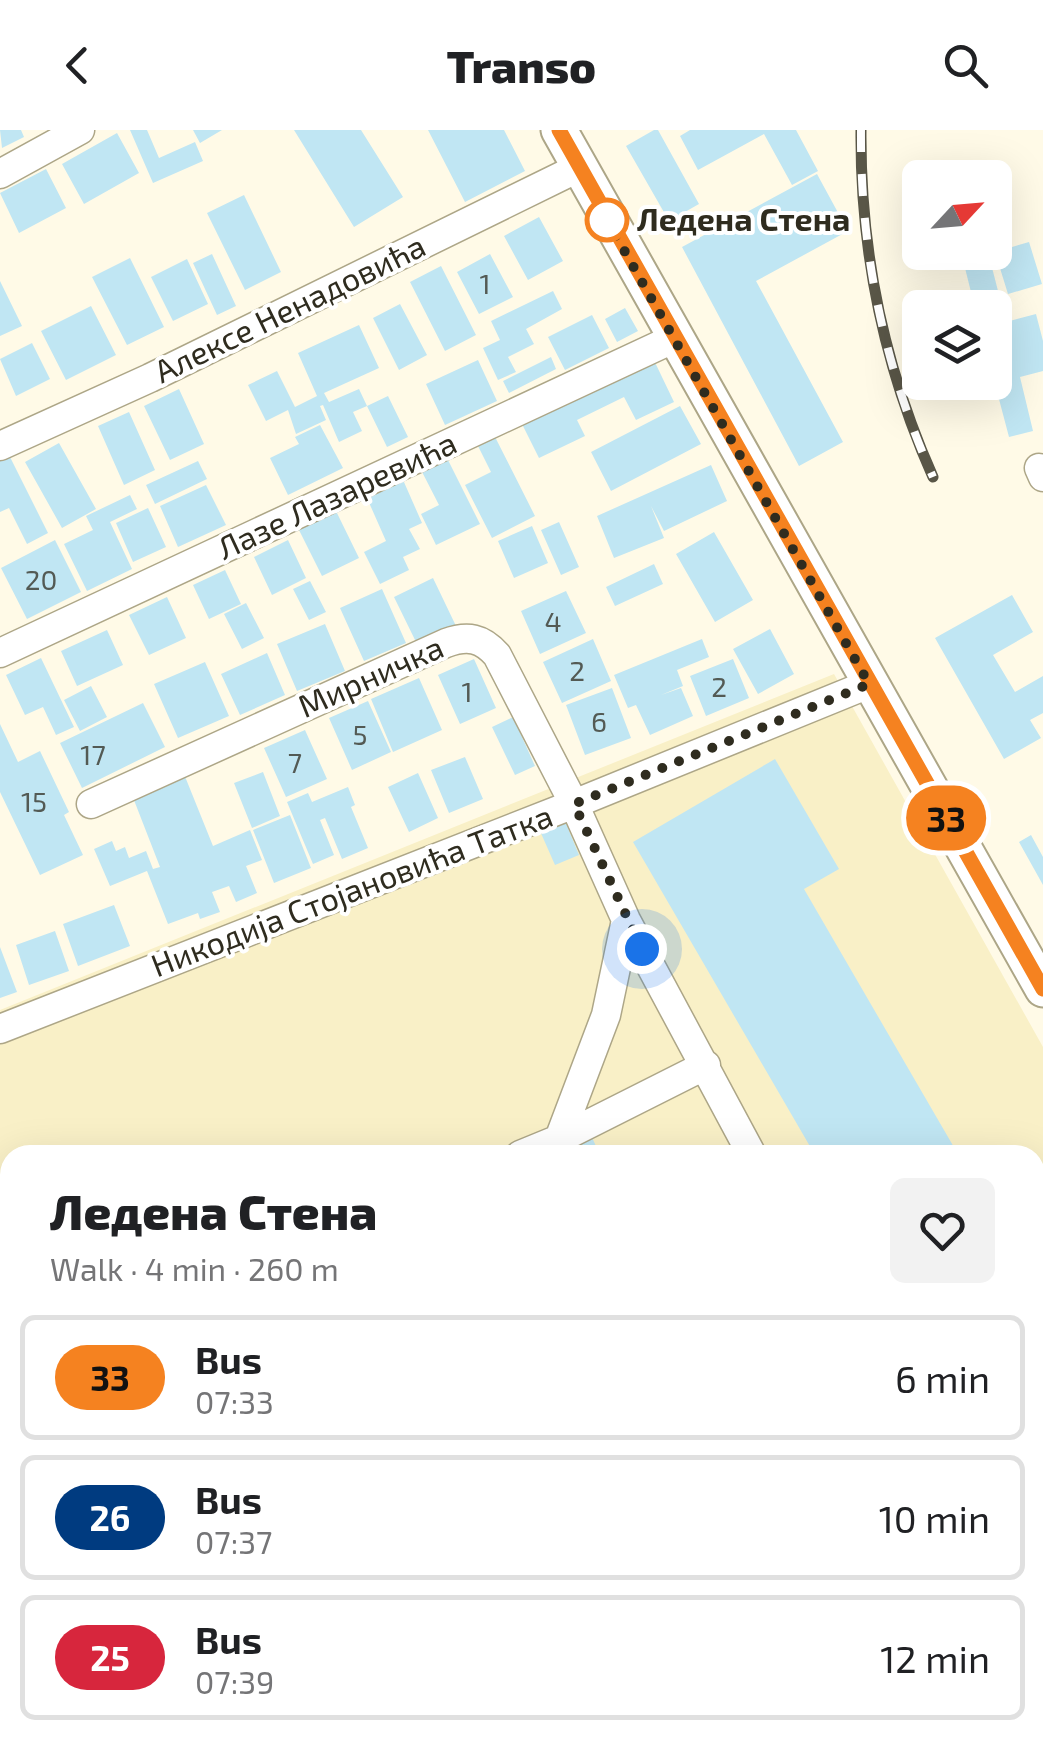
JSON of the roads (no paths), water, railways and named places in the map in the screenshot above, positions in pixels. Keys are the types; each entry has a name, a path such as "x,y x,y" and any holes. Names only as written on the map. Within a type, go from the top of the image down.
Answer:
{"main road":[{"path":"558,130 1043,989"}],"street":[{"path":"0,174 80,130"},
{"name":"Алексе Ненадовића","path":"0,446 150,378 578,168"},
{"name":"Лазе Лазаревића","path":"0,653 675,338"},
{"name":"Мирничка","path":"91,804 446,643 475,638 487,643 498,655 574,804"},
{"name":"Никодија Стојановића Татка","path":"0,1029 869,684"},
{"path":"574,804 626,920 747,1145"},
{"path":"560,1139 606,1016 626,920"},
{"path":"545,1145 706,1065"}],"railway":[{"path":"861,130 865,220 878,308 901,393 933,477"}],"place":[{"name":"Ледена Стена","path":"607,220"}]}
